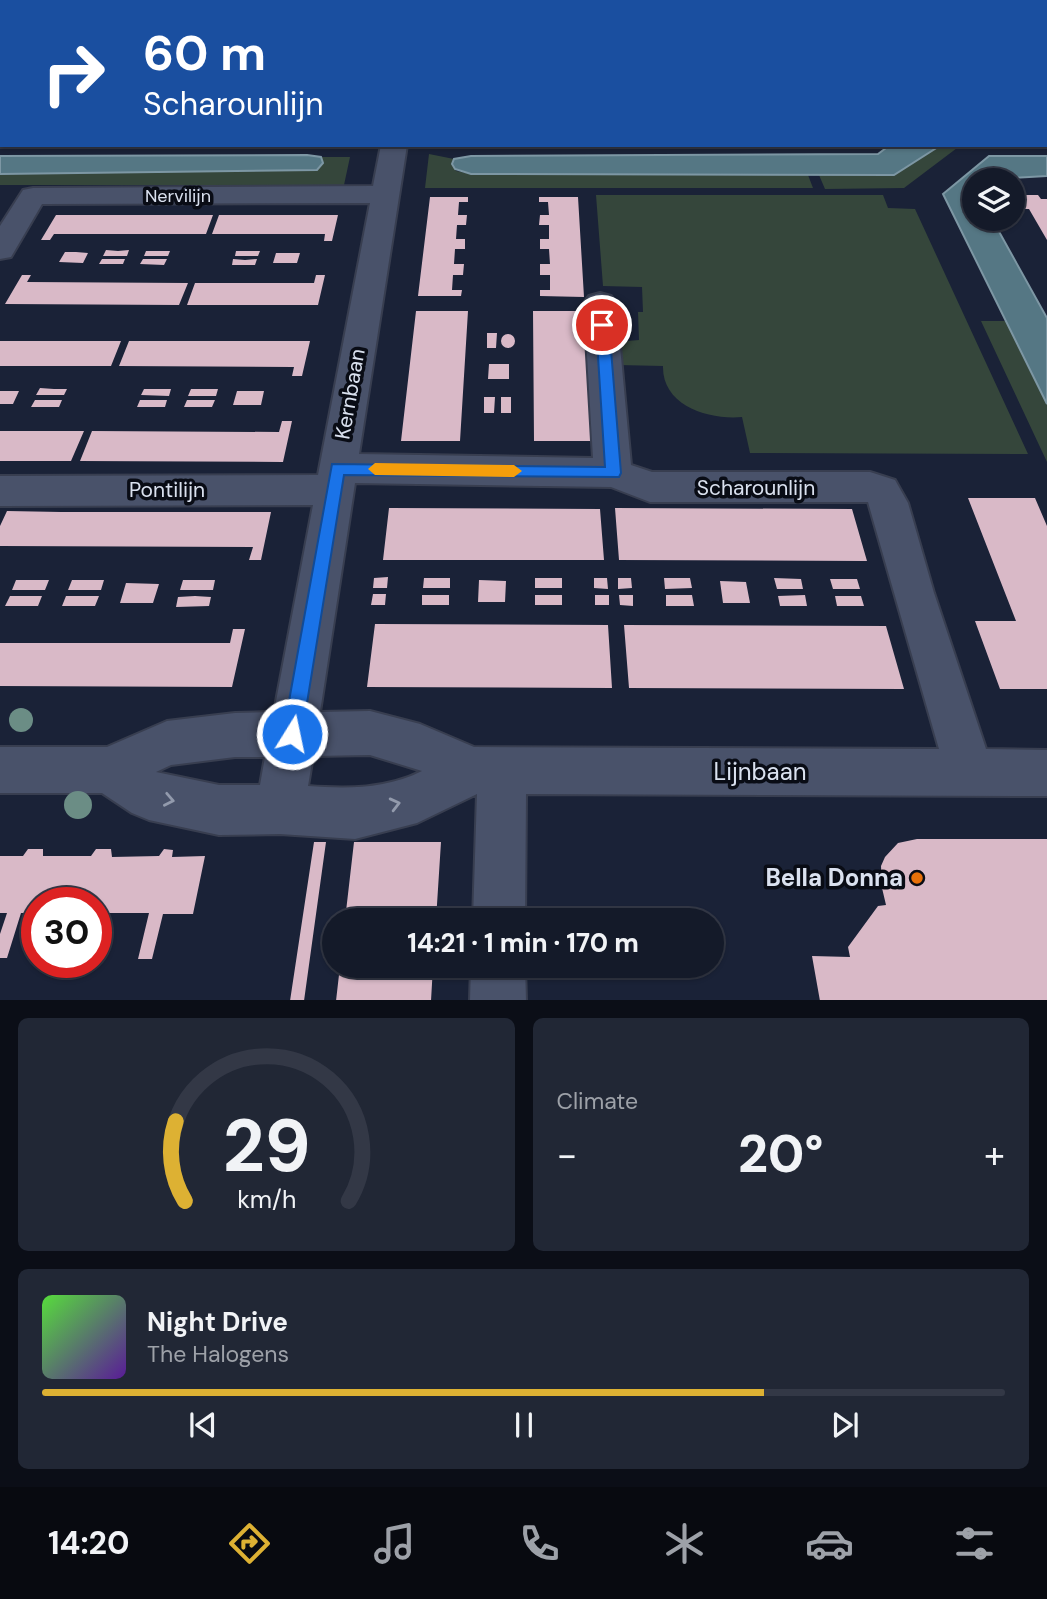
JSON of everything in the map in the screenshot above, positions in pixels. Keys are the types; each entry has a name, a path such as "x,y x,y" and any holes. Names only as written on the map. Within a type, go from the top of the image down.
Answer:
{"street":[{"name":"Kernbaan","path":"280,809 394,147"},
{"name":"Nervilijn","path":"0,250 33,196 386,187"},
{"path":"600,303 613,473"},
{"name":"Scharounlijn","path":"336,479 613,473 650,487 870,487 881,491 889,503 970,773"},
{"name":"Pontilijn","path":"0,491 336,479"},
{"name":"Lijnbaan","path":"0,770 109,771 167,743 235,735 370,733 488,770 1047,773"},
{"path":"488,770 498,908"},
{"name":"Lijnbaan","path":"109,771 149,796 219,810 280,809 355,814 417,799 488,770"},
{"path":"498,978 498,1000"}],"green space":[{"path":"938,147 958,147 904,188 825,189 819,175 894,175"},
{"path":"429,154 454,159 452,164 456,171 471,174 808,175 813,188 425,188"},
{"path":"321,157 350,157 344,185 0,185 0,174 317,170 323,163"},
{"path":"596,195 883,195 888,208 915,209 1028,454 750,453 742,417 702,413 679,401 670,391 663,366 618,365 615,342 639,340 638,312 643,312 642,287 603,286"},
{"path":"981,321 1006,321 1047,404 1047,462"}],"water":[{"path":"887,147 938,147 894,175 471,174 455,169 452,164 454,159 471,156 878,154"},
{"path":"0,156 321,157 323,163 317,170 0,174"},
{"path":"989,156 1047,156 1047,176 1025,177 1025,168 974,168"},
{"path":"962,178 962,231 999,231 1047,318 1047,404 943,194"}],"building":[{"path":"1025,195 1038,195 1041,199 1047,199 1047,240 1029,209 1025,209"},
{"path":"430,197 468,197 468,202 459,202 458,215 467,215 466,225 457,225 456,239 465,239 465,249 455,249 454,264 464,264 463,275 453,275 452,290 462,290 461,296 418,296"},
{"path":"539,197 578,197 584,297 540,296 540,290 550,290 550,275 540,275 540,264 550,264 549,249 540,249 540,239 549,239 549,225 539,225 540,215 549,215 548,202 539,202"},
{"path":"56,215 213,215 206,234 54,234 50,240 41,240"},
{"path":"219,215 338,215 332,241 324,241 325,234 212,234"},
{"path":"106,250 129,250 127,256 103,256"},
{"path":"146,251 170,251 168,256 144,256"},
{"path":"236,251 260,251 258,256 235,256"},
{"path":"65,252 88,253 83,263 59,262"},
{"path":"276,253 300,253 297,263 273,263"},
{"path":"102,259 125,259 123,264 99,264"},
{"path":"143,259 167,259 164,265 140,264"},
{"path":"233,259 257,259 255,265 232,265"},
{"path":"22,275 31,275 27,282 188,283 179,305 5,304"},
{"path":"316,275 325,275 318,305 187,305 195,283 314,283"},
{"path":"416,311 468,311 460,441 401,441"},
{"path":"533,311 584,311 592,441 534,441"},
{"path":"487,333 497,333 496,348 487,348"},
{"path":"508,334 513,336 513,346 508,348 503,346 501,341 503,336"},
{"path":"0,341 121,341 111,366 0,366"},
{"path":"129,341 310,341 302,376 292,376 294,367 119,366"},
{"path":"489,364 509,364 509,379 488,379"},
{"path":"40,388 67,389 64,395 36,395"},
{"path":"144,389 171,389 169,396 141,395"},
{"path":"191,389 218,389 216,396 188,396"},
{"path":"0,391 19,391 13,404 0,404"},
{"path":"237,391 264,391 261,405 233,405"},
{"path":"484,397 495,397 494,413 484,413"},
{"path":"501,397 511,397 511,413 501,413"},
{"path":"35,400 62,400 59,407 31,407"},
{"path":"140,400 167,400 165,407 137,407"},
{"path":"187,400 215,400 212,407 184,407"},
{"path":"282,421 292,421 283,462 80,461 92,431 279,432"},
{"path":"0,431 84,431 71,461 0,461"},
{"path":"968,498 1035,498 1047,526 1047,689 1000,689 975,621 1016,621"},
{"path":"389,508 600,509 604,560 383,560"},
{"path":"615,508 852,509 867,561 619,560"},
{"path":"7,511 271,512 261,560 249,560 253,547 0,546 0,526"},
{"path":"388,577 387,588 373,588 374,578"},
{"path":"424,578 450,578 450,588 423,588"},
{"path":"535,578 562,578 562,588 535,588"},
{"path":"594,578 607,578 608,589 594,588"},
{"path":"618,578 631,578 632,588 618,589"},
{"path":"664,578 690,578 692,588 665,589"},
{"path":"774,578 801,579 803,589 777,589"},
{"path":"830,579 857,579 860,589 833,589"},
{"path":"16,580 49,580 45,590 12,590"},
{"path":"72,580 104,580 101,590 68,590"},
{"path":"183,580 215,580 213,590 180,590"},
{"path":"479,580 506,581 505,602 478,602"},
{"path":"720,581 746,582 750,603 723,603"},
{"path":"126,583 159,584 153,603 120,603"},
{"path":"373,594 386,594 385,605 371,605"},
{"path":"422,595 449,595 449,605 422,605"},
{"path":"535,595 562,595 562,605 535,605"},
{"path":"595,595 609,595 609,605 595,605"},
{"path":"619,595 633,595 633,606 620,605"},
{"path":"666,595 692,595 694,606 666,606"},
{"path":"805,595 807,606 780,606 778,596"},
{"path":"10,596 42,596 38,606 5,606"},
{"path":"66,596 99,596 95,606 62,606"},
{"path":"835,596 861,596 864,606 837,606"},
{"path":"178,597 211,597 209,606 176,607"},
{"path":"375,624 608,625 612,688 367,687"},
{"path":"624,625 886,626 904,689 629,688"},
{"path":"233,629 245,629 232,687 0,686 0,643 230,643"},
{"path":"917,839 1047,839 1047,1000 820,1000 812,956 850,957 848,947 878,906 886,905 881,866 885,857 898,843"},
{"path":"314,842 326,842 304,1000 290,1000"},
{"path":"354,842 441,842 437,908 346,908"},
{"path":"28,849 43,849 43,856 91,856 96,849 111,849 112,857 159,856 164,849 173,850 172,857 205,856 193,914 163,914 152,959 138,959 149,913 112,913 112,887 21,887 21,913 7,958 0,958 0,934 7,913 0,913 0,856 23,856"},
{"path":"339,978 432,978 431,1000 336,1000"}],"slow traffic":[{"path":"375,469 514,471"}],"place":[{"name":"Bella Donna","path":"917,878"}],"route":[{"path":"292,734 337,468 613,473 602,325"}]}
